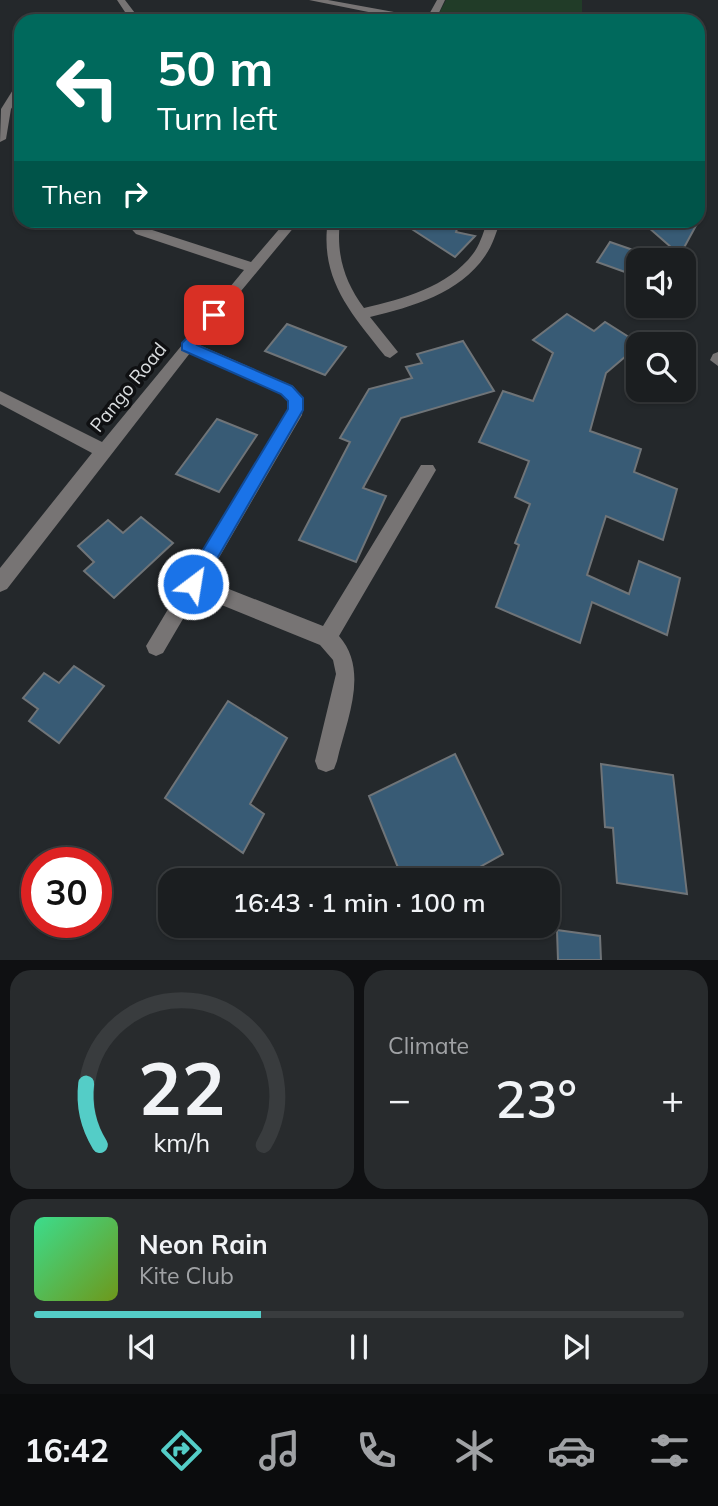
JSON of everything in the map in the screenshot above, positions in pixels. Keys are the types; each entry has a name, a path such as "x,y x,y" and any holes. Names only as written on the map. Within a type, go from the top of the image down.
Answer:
{"street":[{"path":"313,0 390,14"},
{"path":"0,139 6,108 14,96"},
{"path":"138,228 254,268"},
{"name":"Pango Road","path":"0,583 187,346 287,228"},
{"path":"334,228 332,261 341,287 390,352"},
{"path":"360,314 406,304 443,287 479,254 491,228"},
{"path":"156,646 296,410 296,398 286,390 187,346"},
{"path":"0,397 104,451"},
{"path":"327,638 426,470"},
{"path":"193,584 327,638 342,655 346,674 326,761"}],"green space":[{"path":"446,0 582,0 582,14 439,14"}],"building":[{"path":"410,228 457,228 456,232 475,236 455,257"},
{"path":"649,228 695,228 684,248 672,248"},
{"path":"610,242 627,248 626,272 597,262"},
{"path":"567,314 594,331 605,322 626,335 626,356 606,373 590,431 641,449 634,472 677,489 663,540 606,516 587,575 629,594 639,561 680,578 667,635 592,602 580,643 496,607 519,545 515,543 530,504 515,497 529,461 479,442 503,391 533,401 553,353 533,340"},
{"path":"287,324 346,347 325,375 265,351"},
{"path":"463,341 494,391 401,418 363,488 386,496 356,562 299,540 350,442 340,438 369,389 412,378 406,367 422,363 417,354"},
{"path":"217,419 257,435 219,492 176,474"},
{"path":"141,517 173,543 114,598 84,571 94,562 78,546 108,520 123,533"},
{"path":"74,666 104,686 59,743 29,721 38,709 23,698 44,673 59,683"},
{"path":"228,701 287,738 250,804 264,814 243,853 165,798"},
{"path":"455,754 503,854 480,868 398,868 369,796"},
{"path":"601,764 673,775 687,894 617,883 613,828 605,827"},
{"path":"560,930 600,936 601,960 558,960 557,938 560,938"}],"route":[{"path":"193,584 296,410 296,398 286,390 187,346 214,315"}]}
